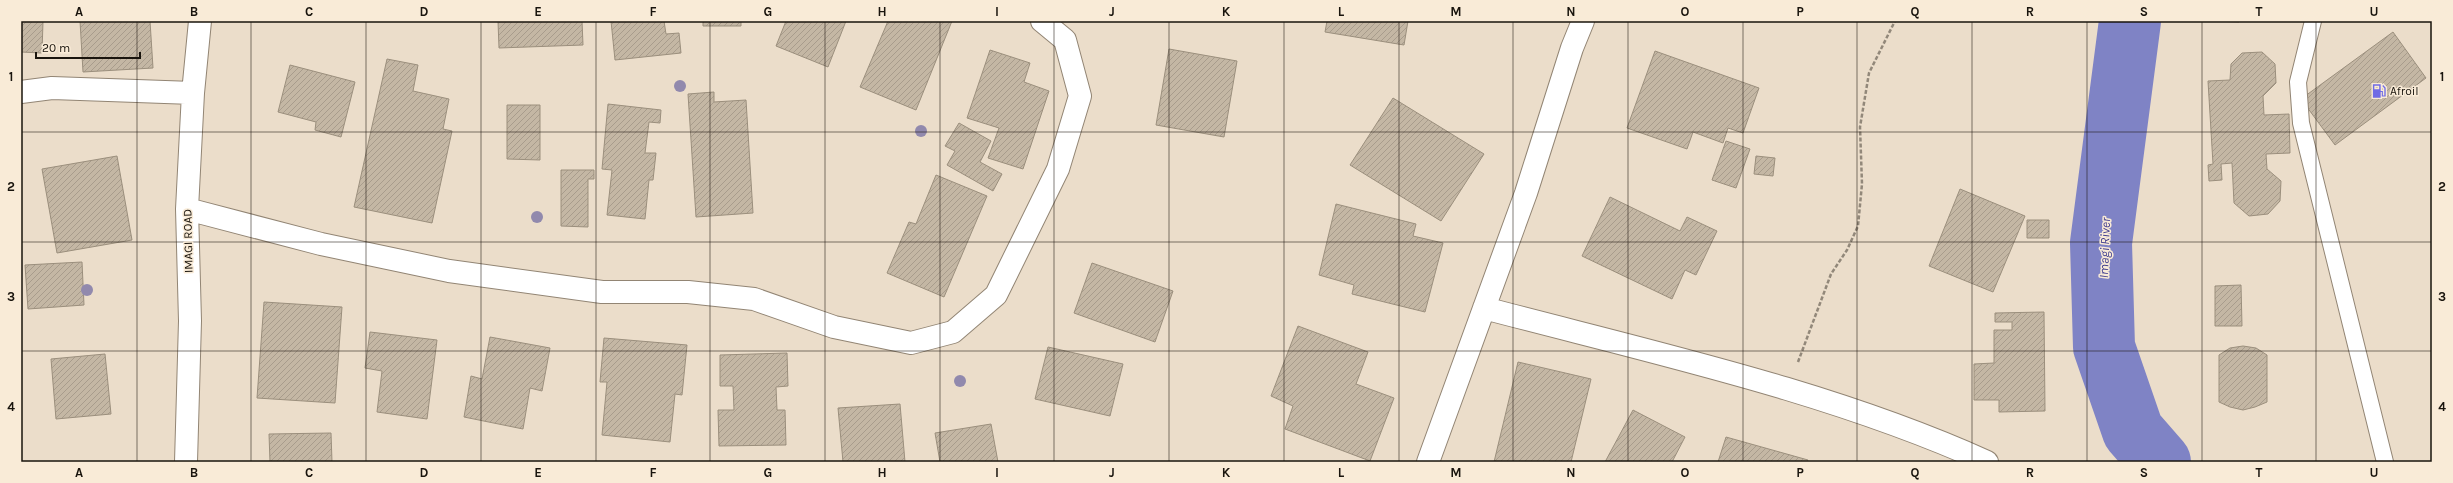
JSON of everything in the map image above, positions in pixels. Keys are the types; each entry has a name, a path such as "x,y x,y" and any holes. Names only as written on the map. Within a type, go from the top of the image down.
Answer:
{"street":[{"name":"IMAGI ROAD","path":"186,462 190,321 187,209 193,93 200,21"},
{"path":"187,209 321,244 450,271 602,292 688,292 754,299 834,327 911,342 954,332 996,296 1058,169 1080,96 1065,40 1042,21"},
{"path":"1428,462 1526,193 1583,21"},
{"path":"21,92 52,88 193,93"},
{"path":"1484,308 1790,390 1878,419 1987,462"}],"lane":[{"path":"2313,21 2298,82 2301,123 2385,462"}],"path":[{"path":"1790,390 1801,351 1831,274 1847,250 1858,226 1862,184 1860,127 1869,74 1895,21"}],"building":[{"path":"21,21 43,21 42,53 21,52"},
{"path":"80,21 150,21 153,68 83,72"},
{"path":"498,21 582,21 583,45 499,48"},
{"path":"611,21 664,21 666,34 679,33 681,53 615,60"},
{"path":"703,21 741,21 741,26 703,26"},
{"path":"786,21 846,21 828,67 776,46"},
{"path":"888,21 952,21 916,110 860,87"},
{"path":"1327,21 1408,21 1404,45 1325,32"},
{"path":"2213,21 2239,21 2239,22"},
{"path":"2393,32 2426,78 2335,145 2301,99"},
{"path":"1169,49 1237,61 1224,137 1156,125"},
{"path":"990,50 1030,63 1024,82 1049,91 1023,169 988,158 999,128 967,118"},
{"path":"1655,51 1759,88 1743,133 1728,128 1723,143 1693,132 1687,149 1627,128"},
{"path":"2262,52 2275,64 2276,83 2263,96 2264,115 2289,114 2290,153 2266,154 2267,169 2281,181 2280,201 2268,214 2249,216 2234,203 2232,163 2221,164 2222,180 2209,181 2208,165 2213,164 2208,81 2230,80 2231,64 2242,53"},
{"path":"387,59 418,65 413,91 449,99 443,129 452,131 432,223 354,207"},
{"path":"290,65 355,82 341,137 315,130 316,122 278,112"},
{"path":"714,92 714,102 746,100 753,213 696,217 688,94"},
{"path":"1393,98 1484,154 1441,221 1350,165"},
{"path":"608,104 661,110 660,123 649,122 645,153 656,153 653,180 649,180 645,219 607,215 612,170 602,169"},
{"path":"507,105 540,105 540,160 507,159"},
{"path":"959,123 991,141 980,162 1002,174 993,191 947,165 955,151 945,146"},
{"path":"1726,141 1750,149 1736,188 1712,180"},
{"path":"117,156 132,240 57,253 42,169"},
{"path":"1756,156 1775,158 1773,176 1754,174"},
{"path":"561,170 594,170 594,179 588,179 588,227 561,226"},
{"path":"936,175 987,196 944,297 887,273 909,222 916,224"},
{"path":"1960,189 2025,216 1993,292 1929,266"},
{"path":"1610,197 1680,231 1687,217 1717,231 1696,275 1685,270 1672,299 1582,256"},
{"path":"1336,204 1416,224 1413,236 1443,243 1425,312 1352,294 1354,285 1319,275"},
{"path":"2027,220 2049,220 2049,238 2027,238"},
{"path":"82,262 84,305 28,309 25,265"},
{"path":"1092,263 1173,291 1155,342 1074,313"},
{"path":"2241,285 2242,326 2215,326 2215,286"},
{"path":"264,302 342,307 335,403 257,398"},
{"path":"2044,312 2045,411 1999,412 1999,400 1974,400 1974,364 1994,363 1994,330 2012,330 2012,322 1995,322 1995,313"},
{"path":"1298,326 1368,352 1356,384 1394,398 1370,461 1285,429 1293,406 1271,396"},
{"path":"370,332 437,340 427,419 377,412 382,371 365,368"},
{"path":"490,337 550,348 542,391 530,388 523,429 464,417 471,376 482,379"},
{"path":"604,338 687,345 682,395 675,394 670,442 602,435 607,382 600,382"},
{"path":"2243,346 2256,348 2267,355 2267,402 2243,410 2230,407 2219,402 2219,355 2230,348"},
{"path":"1048,347 1123,364 1110,416 1035,399"},
{"path":"787,353 788,386 776,387 777,410 785,410 786,445 719,446 718,410 734,410 733,386 720,386 720,355"},
{"path":"105,354 111,414 56,419 51,359"},
{"path":"1518,362 1591,379 1571,462 1494,462"},
{"path":"900,404 905,462 843,462 838,408"},
{"path":"1633,410 1685,437 1672,462 1605,462"},
{"path":"991,424 998,462 940,462 935,433"},
{"path":"331,433 332,462 270,462 269,434"},
{"path":"1726,437 1808,460 1807,462 1718,462"}],"waterway":[{"name":"Imagi River","path":"2130,21 2101,243 2104,347 2133,431 2160,462"}],"place":[{"name":"Afroil","path":"2379,91"}]}
